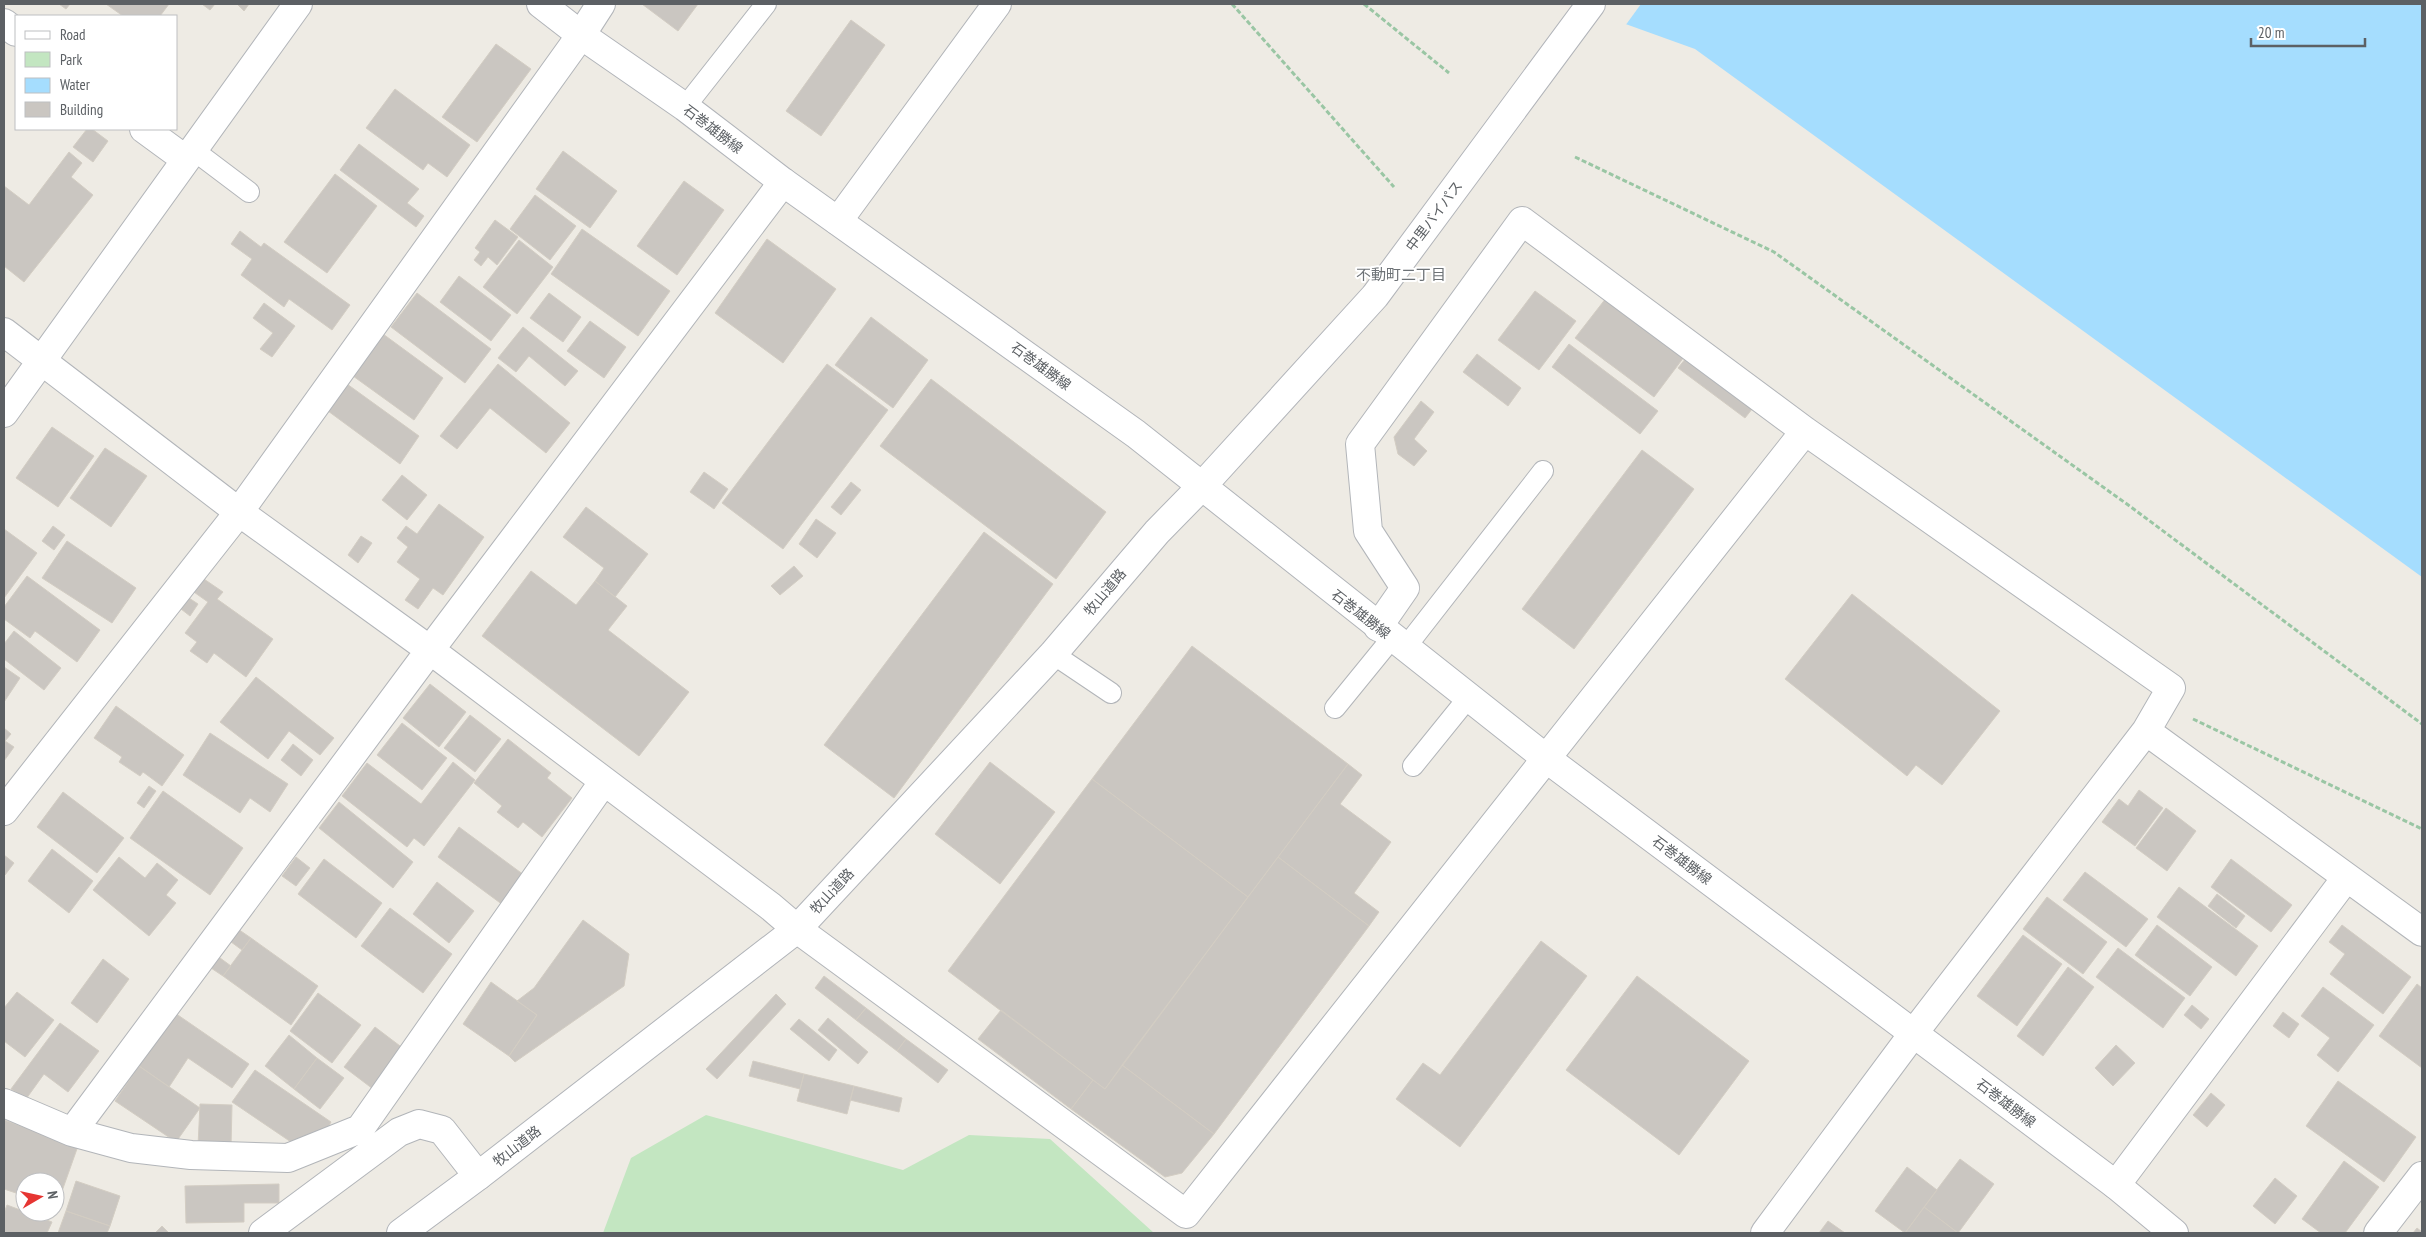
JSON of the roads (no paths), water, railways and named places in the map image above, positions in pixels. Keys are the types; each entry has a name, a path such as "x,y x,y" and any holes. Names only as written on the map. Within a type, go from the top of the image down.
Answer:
{"street":[{"path":"4,413 188,154 298,4"},
{"name":"石巻雄勝線","path":"541,4 581,35 685,107 783,182 1136,434 1203,485 1392,638 1547,759 2116,1185 2174,1233"},
{"path":"4,811 239,512 602,4"},
{"path":"838,221 996,4"},
{"name":"中里バイパス","path":"1203,485 1375,296 1591,4"},
{"path":"4,23 15,31"},
{"path":"146,130 188,154"},
{"path":"72,1132 430,650 783,182"},
{"path":"1392,638 1405,588 1368,531 1360,444 1522,221 1804,430 2171,688 2146,731 1913,1034 1765,1233"},
{"path":"4,332 239,512 430,650 770,906 797,929 1186,1214 1547,759 1804,430"},
{"name":"牧山道路","path":"401,1233 478,1176 797,929 1053,654 1157,532 1203,485"},
{"path":"2146,731 2422,932"},
{"path":"4,1104 72,1132 130,1148 182,1154 288,1158 360,1129 604,781"},
{"path":"2116,1185 2346,878"},
{"path":"263,1233 399,1132 419,1124 442,1130 478,1176"},
{"path":"2378,1233 2422,1176"}],"lane":[{"path":"685,107 766,4"},
{"path":"188,154 249,192"},
{"path":"1335,708 1392,638 1543,471"},
{"path":"1053,654 1111,694"},
{"path":"1413,766 1468,698"}],"water":[{"path":"1570,4 2422,4 2422,577 1695,49"}],"district":[{"name":"不動町二丁目","path":"1401,274"}]}
